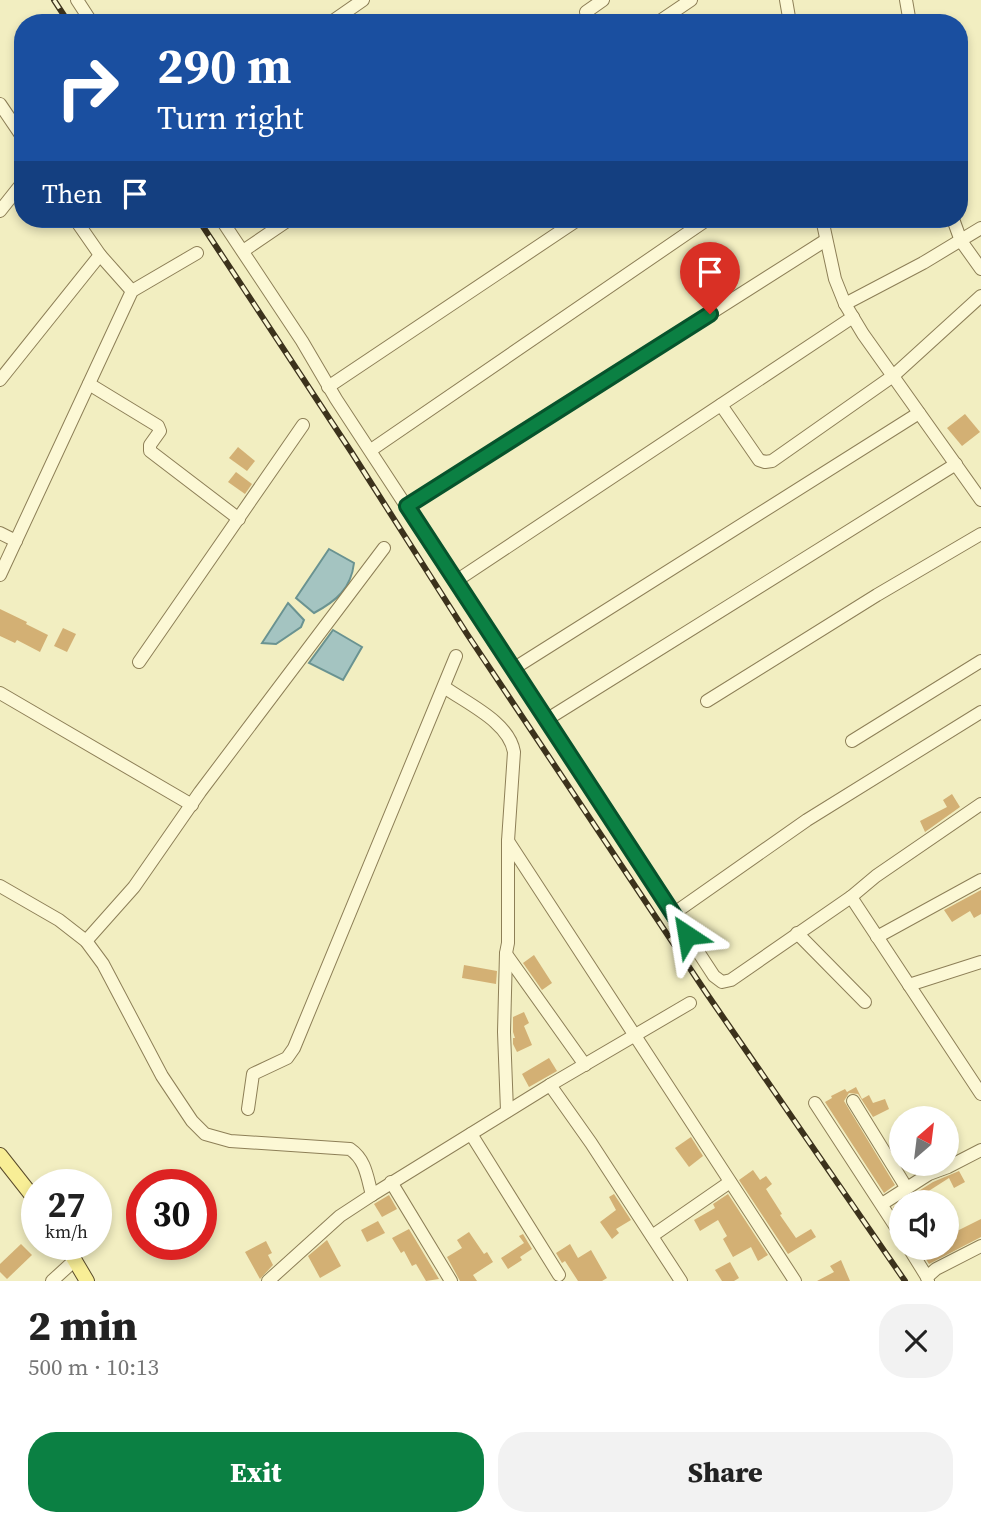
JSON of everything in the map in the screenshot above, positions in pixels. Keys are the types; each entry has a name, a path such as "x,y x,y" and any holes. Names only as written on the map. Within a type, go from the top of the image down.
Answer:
{"main road":[{"path":"0,1155 21,1182"},
{"path":"75,1260 87,1281"}],"street":[{"path":"343,14 363,0"},
{"path":"586,12 603,0"},
{"path":"670,14 691,0"},
{"path":"0,104 14,125"},
{"path":"0,211 14,193"},
{"path":"81,228 100,256 132,291"},
{"path":"227,228 302,341 328,387 714,976 722,982 731,980 981,804"},
{"path":"243,251 277,228"},
{"path":"328,387 566,228"},
{"path":"371,450 695,228"},
{"path":"824,228 835,279 845,304 981,500"},
{"path":"956,228 961,241 981,269"},
{"path":"845,304 981,228"},
{"path":"407,506 826,240"},
{"path":"0,575 132,291 197,253"},
{"path":"0,380 100,256"},
{"path":"721,405 755,454 765,463 772,461 893,376 981,296"},
{"path":"456,581 853,317"},
{"path":"89,384 158,426 160,431 150,445 150,451 239,519"},
{"path":"513,668 919,413"},
{"path":"139,662 303,425"},
{"path":"546,720 956,464"},
{"path":"0,533 16,541"},
{"path":"707,701 981,534"},
{"path":"86,941 134,887 384,548"},
{"path":"248,1109 253,1074 287,1058 294,1048 456,656"},
{"path":"852,741 981,662"},
{"path":"444,687 504,729 512,739 514,752 508,841 505,1032 507,1111"},
{"path":"0,693 192,805"},
{"path":"673,914 807,820 981,712"},
{"path":"508,841 795,1281"},
{"path":"877,937 981,880"},
{"path":"0,886 59,920 86,941 109,974 163,1076 192,1121 205,1133 216,1139 230,1141 351,1149 363,1162 372,1195"},
{"path":"851,897 981,1094"},
{"path":"797,933 865,1002"},
{"path":"506,953 585,1065"},
{"path":"909,985 981,962"},
{"path":"268,1281 340,1216 391,1182 690,1003"},
{"path":"550,1085 681,1281"},
{"path":"853,1101 906,1187"},
{"path":"815,1103 889,1214"},
{"path":"471,1134 559,1275"},
{"path":"883,1204 929,1174 981,1150"},
{"path":"391,1182 451,1281"},
{"path":"652,1236 730,1182"},
{"path":"916,1260 927,1279 936,1269 981,1246"},
{"path":"52,1281 75,1260"}],"water":[{"path":"329,549 354,563 352,572 341,593 314,613 296,598"},
{"path":"288,603 304,620 301,627 276,644 262,643"},
{"path":"333,630 362,647 343,680 309,663"}],"building":[{"path":"965,414 980,432 962,446 947,428"},
{"path":"238,447 255,461 247,471 229,458"},
{"path":"236,472 252,484 245,494 228,482"},
{"path":"0,609 48,635 40,652 17,640 15,643 0,636"},
{"path":"63,628 76,634 67,652 54,646"},
{"path":"952,794 960,807 925,832 920,821 947,807 943,800"},
{"path":"981,890 981,914 974,918 970,911 952,922 944,910"},
{"path":"534,955 552,983 542,990 523,963"},
{"path":"464,965 497,971 496,984 462,978"},
{"path":"524,1012 529,1023 524,1026 532,1045 517,1052 513,1044 513,1017"},
{"path":"549,1058 557,1071 529,1087 522,1074"},
{"path":"856,1087 862,1099 869,1095 873,1103 885,1099 889,1109 873,1117 858,1094 849,1093 844,1101 895,1185 884,1193 825,1102 845,1089 847,1092"},
{"path":"691,1137 703,1156 689,1167 675,1148"},
{"path":"753,1170 760,1180 766,1176 772,1184 766,1189 796,1238 811,1229 816,1237 788,1254 739,1180"},
{"path":"959,1171 965,1182 954,1188 949,1178 930,1190 920,1190 947,1176 959,1176"},
{"path":"614,1194 631,1220 616,1229 619,1233 612,1239 600,1222 616,1210 609,1197"},
{"path":"728,1194 768,1255 758,1261 751,1247 733,1257 723,1239 727,1236 718,1220 700,1231 694,1220 715,1208 713,1204"},
{"path":"389,1195 397,1209 382,1217 374,1204"},
{"path":"981,1219 981,1237 959,1248 959,1230"},
{"path":"378,1221 385,1233 367,1242 361,1230"},
{"path":"409,1229 439,1279 426,1281 416,1264 412,1266 404,1251 401,1253 392,1238"},
{"path":"469,1232 493,1262 473,1275 477,1281 460,1281 447,1257 462,1248 457,1240"},
{"path":"523,1234 532,1249 508,1269 501,1258 524,1243 519,1236"},
{"path":"327,1240 341,1266 320,1278 308,1256"},
{"path":"266,1241 272,1253 268,1255 273,1265 260,1279 245,1252"},
{"path":"21,1244 21,1260 27,1260 7,1279 0,1272 0,1264"},
{"path":"570,1244 578,1258 591,1250 607,1278 602,1281 578,1281 565,1261 562,1263 556,1253"},
{"path":"841,1260 850,1281 817,1281 834,1272 830,1266"},
{"path":"730,1262 739,1278 722,1281 715,1270"}],"railway":[{"path":"54,0 63,14"},
{"path":"204,228 467,634 707,994 905,1281"}],"route":[{"path":"687,935 407,506 710,314"}]}
